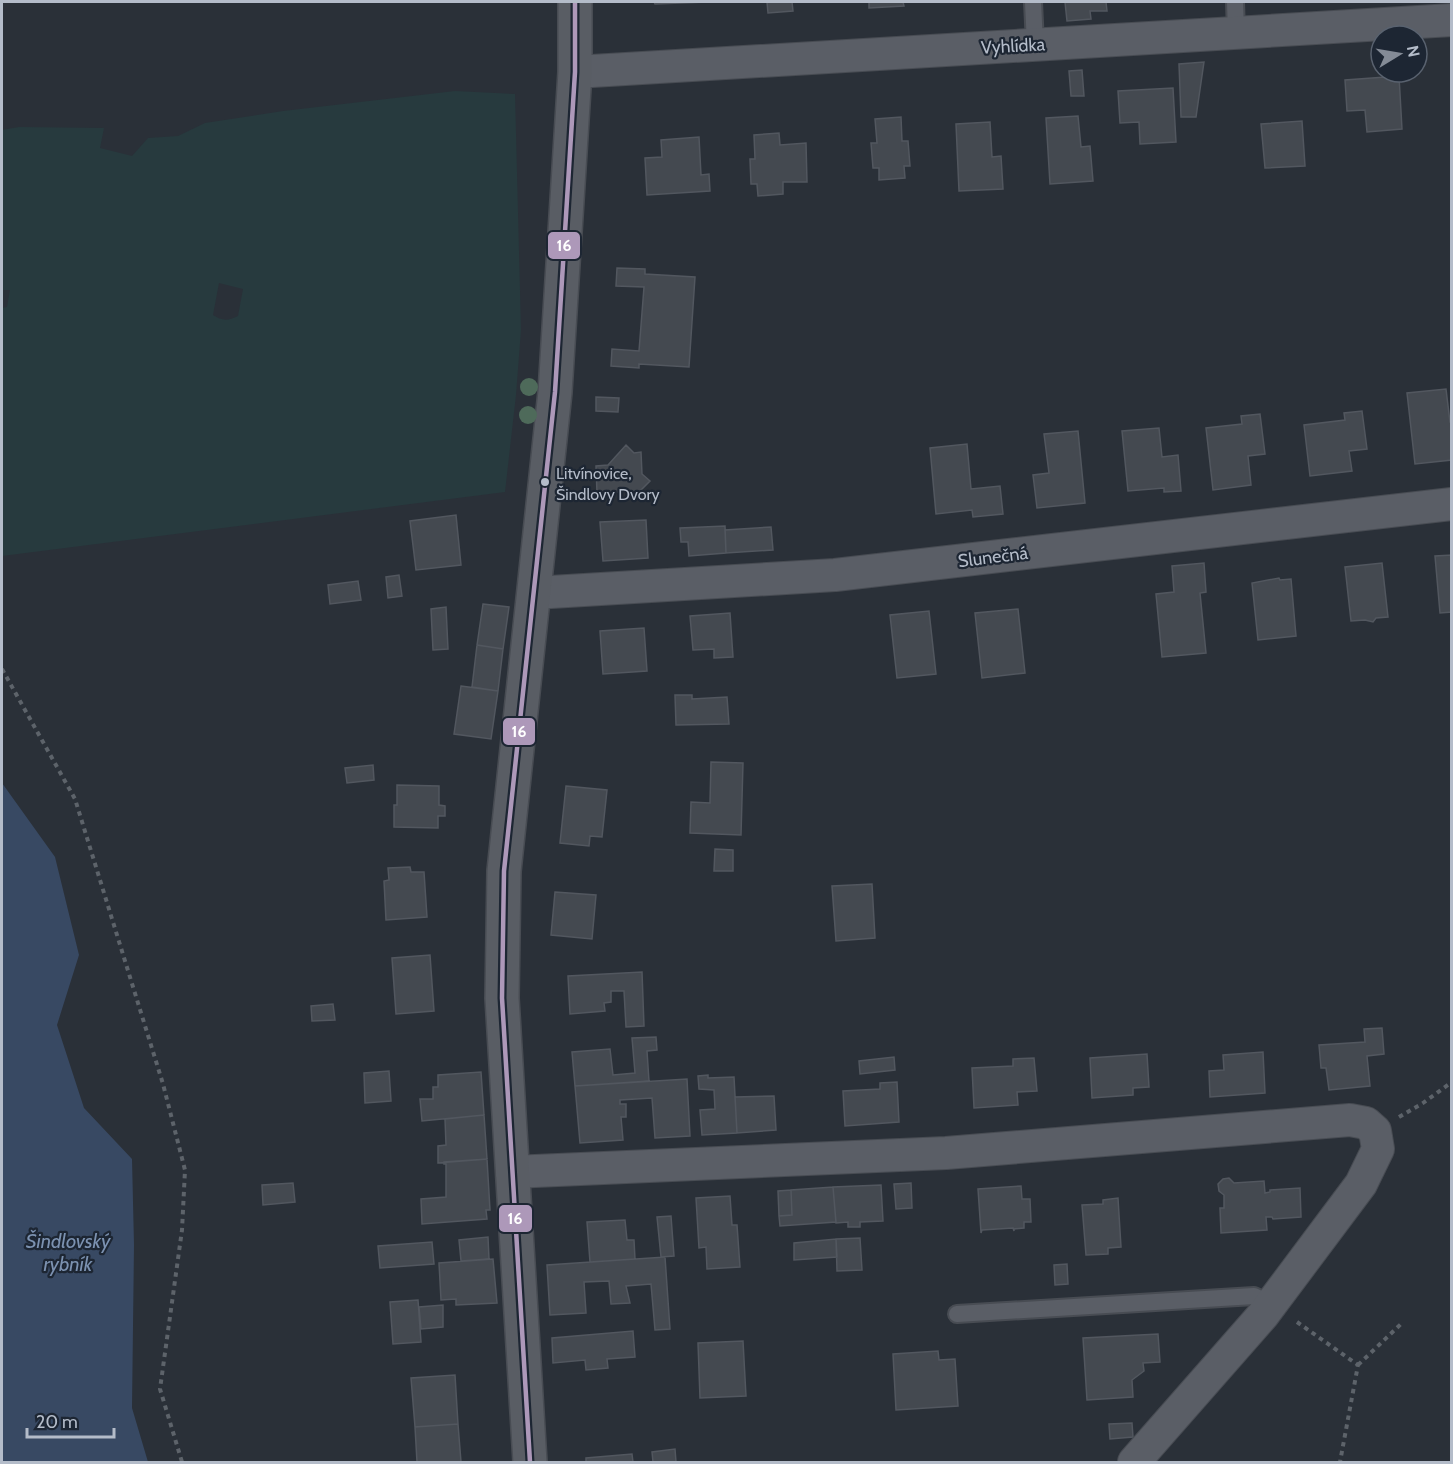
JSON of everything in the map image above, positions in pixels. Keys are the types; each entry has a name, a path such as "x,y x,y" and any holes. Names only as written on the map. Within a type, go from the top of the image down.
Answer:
{"street":[{"path":"530,1462 502,998 504,871 555,392 575,72 576,2"},
{"name":"Vyhlídka","path":"575,72 1452,20"},
{"name":"Slunečná","path":"534,592 835,575 1452,504"},
{"path":"512,1172 946,1153 1350,1120 1366,1123 1374,1131 1378,1149 1361,1184 1271,1304 1134,1462"}],"lane":[{"path":"1033,2 1035,44"},
{"path":"1234,2 1236,32"},
{"path":"957,1314 1254,1296 1271,1304"}],"path":[{"path":"2,669 75,799 163,1084 185,1170 182,1230 160,1389 182,1462"},
{"path":"1374,1131 1423,1103 1452,1082"},
{"path":"1271,1304 1358,1365"},
{"path":"1340,1462 1358,1365 1402,1323"}],"green space":[{"path":"455,91 515,94 521,330 505,492 2,556 2,308 7,307 10,290 2,290 2,130 19,127 104,128 100,148 132,156 148,138 178,136 205,123 283,111","holes":["219,283 243,289 238,316 225,320 213,315"]}],"water":[{"name":"Šindlovský rybník","path":"2,783 55,857 79,955 57,1025 84,1108 132,1159 134,1245 132,1408 148,1462 2,1462"}],"building":[{"path":"654,2 708,2 655,4"},
{"path":"767,2 792,2 793,11 768,13"},
{"path":"869,2 903,2 904,6 869,8"},
{"path":"1065,2 1106,2 1107,11 1090,11 1091,19 1067,21"},
{"path":"1204,62 1196,117 1181,117 1179,64"},
{"path":"1082,70 1084,96 1071,96 1069,71"},
{"path":"1369,78 1369,84 1399,84 1402,129 1367,132 1365,110 1347,111 1345,80"},
{"path":"1173,88 1176,142 1140,144 1139,122 1120,123 1118,91"},
{"path":"1078,116 1081,147 1090,146 1093,181 1050,184 1046,118"},
{"path":"901,117 902,141 908,141 910,166 904,166 905,178 879,180 879,168 873,168 871,143 877,143 875,119"},
{"path":"1302,121 1305,166 1265,168 1261,124"},
{"path":"990,122 992,157 1001,156 1003,189 959,191 956,124"},
{"path":"779,133 780,145 806,143 807,182 783,182 783,194 758,196 757,184 751,184 750,159 755,159 754,135"},
{"path":"699,137 701,175 709,174 710,191 647,195 645,158 662,157 661,140"},
{"path":"617,268 645,269 645,274 695,277 689,367 639,364 639,368 611,366 612,349 639,351 644,287 616,286"},
{"path":"1446,389 1450,422 1452,422 1452,460 1415,464 1407,393"},
{"path":"596,397 619,398 618,412 596,411"},
{"path":"1362,411 1367,449 1349,451 1352,471 1310,476 1304,425 1345,420 1344,413"},
{"path":"1260,414 1265,454 1248,456 1251,485 1213,490 1206,428 1242,424 1241,416"},
{"path":"1159,428 1162,457 1178,455 1181,491 1164,492 1164,488 1128,491 1122,431"},
{"path":"1078,431 1085,503 1037,508 1033,475 1049,473 1044,434"},
{"path":"967,444 971,489 1000,486 1003,514 973,517 972,510 936,514 930,448"},
{"path":"626,445 634,453 641,452 642,474 650,481 640,491 597,493 596,466 608,465"},
{"path":"456,515 461,565 416,570 410,521"},
{"path":"646,520 648,558 603,561 600,522"},
{"path":"725,526 726,553 689,556 688,542 681,542 680,528"},
{"path":"771,527 773,550 726,553 725,530"},
{"path":"1452,555 1452,612 1440,613 1435,556"},
{"path":"1204,563 1206,592 1200,593 1206,653 1162,657 1156,594 1174,592 1172,566"},
{"path":"1382,563 1388,617 1376,618 1373,622 1351,621 1345,567"},
{"path":"399,575 402,596 388,598 386,577"},
{"path":"1279,578 1280,580 1291,579 1296,636 1258,640 1252,583"},
{"path":"358,581 361,600 330,604 328,585"},
{"path":"483,604 509,607 503,649 477,645"},
{"path":"446,607 448,649 433,650 431,609"},
{"path":"1018,609 1025,673 982,678 975,613"},
{"path":"929,611 936,674 897,678 890,615"},
{"path":"730,613 733,657 714,658 714,649 693,650 690,616"},
{"path":"644,628 647,671 603,674 600,631"},
{"path":"477,645 503,649 498,691 472,687"},
{"path":"461,686 498,691 491,739 454,734"},
{"path":"675,695 692,695 692,699 727,697 729,724 676,725"},
{"path":"711,762 743,763 741,835 690,833 691,802 710,803"},
{"path":"373,765 374,780 347,783 345,768"},
{"path":"397,785 439,786 439,805 445,806 445,816 438,816 438,828 394,827"},
{"path":"566,786 607,790 602,837 590,836 589,846 560,843"},
{"path":"715,849 733,850 733,871 714,871"},
{"path":"410,867 411,872 424,872 427,917 386,920 384,881 389,880 388,868"},
{"path":"872,884 875,938 836,941 832,886"},
{"path":"555,892 596,895 592,939 551,935"},
{"path":"430,955 434,1011 396,1014 392,958"},
{"path":"642,972 644,1026 626,1027 624,991 611,991 611,1002 604,1003 605,1011 570,1014 568,976"},
{"path":"333,1004 335,1020 312,1021 311,1006"},
{"path":"1382,1028 1384,1054 1367,1056 1370,1086 1329,1090 1326,1068 1321,1068 1319,1045 1365,1042 1364,1029"},
{"path":"656,1037 657,1050 647,1051 649,1081 575,1086 572,1052 610,1049 613,1075 635,1073 632,1038"},
{"path":"1263,1052 1265,1093 1210,1097 1209,1071 1224,1070 1223,1055"},
{"path":"1147,1054 1149,1087 1133,1088 1133,1095 1092,1098 1090,1058"},
{"path":"894,1057 895,1070 860,1074 859,1061"},
{"path":"1034,1058 1037,1091 1017,1092 1018,1105 974,1108 972,1068 1013,1066 1013,1059"},
{"path":"389,1071 391,1101 365,1103 364,1073"},
{"path":"481,1072 484,1115 422,1121 420,1099 433,1099 433,1087 438,1087 438,1075"},
{"path":"708,1075 708,1078 734,1077 737,1133 702,1135 700,1110 715,1109 714,1090 699,1089 698,1076"},
{"path":"687,1079 690,1136 655,1138 652,1098 620,1100 620,1104 626,1104 626,1117 621,1117 623,1140 580,1143 575,1086"},
{"path":"897,1082 899,1122 845,1126 843,1091 880,1089 880,1083"},
{"path":"774,1096 776,1130 737,1133 735,1097"},
{"path":"484,1115 487,1159 438,1163 438,1146 446,1145 445,1119"},
{"path":"487,1159 490,1210 486,1210 487,1219 422,1224 421,1199 446,1197 446,1164 444,1162"},
{"path":"1229,1178 1234,1183 1264,1181 1265,1193 1270,1190 1300,1188 1301,1217 1273,1219 1266,1217 1267,1230 1221,1233 1220,1208 1224,1208 1224,1195 1219,1191 1218,1184 1223,1179"},
{"path":"293,1183 295,1202 263,1205 262,1185"},
{"path":"911,1183 912,1208 896,1209 894,1184"},
{"path":"881,1185 883,1221 860,1222 860,1227 848,1227 848,1222 836,1223 833,1187"},
{"path":"1021,1186 1022,1199 1030,1199 1031,1222 1024,1222 1024,1228 1014,1229 1014,1231 1013,1228 982,1230 981,1233 978,1189"},
{"path":"833,1187 836,1222 780,1226 779,1216 792,1215 791,1190"},
{"path":"791,1190 792,1215 779,1216 778,1191"},
{"path":"730,1196 732,1225 737,1225 740,1267 707,1269 706,1247 699,1248 696,1198"},
{"path":"1118,1198 1121,1247 1108,1248 1108,1254 1086,1255 1082,1205 1103,1204 1103,1200"},
{"path":"671,1216 674,1256 661,1257 657,1217"},
{"path":"625,1220 627,1240 634,1240 635,1259 590,1262 587,1222"},
{"path":"488,1237 489,1259 461,1261 459,1240"},
{"path":"860,1238 862,1270 837,1271 836,1239"},
{"path":"836,1239 837,1257 794,1260 794,1243"},
{"path":"432,1242 434,1264 380,1268 378,1246"},
{"path":"665,1257 670,1329 655,1330 651,1284 626,1286 630,1303 611,1304 609,1281 584,1282 586,1313 550,1315 547,1265"},
{"path":"493,1259 497,1303 456,1305 456,1299 441,1300 439,1263"},
{"path":"1067,1264 1068,1284 1055,1285 1054,1265"},
{"path":"418,1300 421,1342 393,1344 390,1302"},
{"path":"443,1305 443,1327 421,1329 419,1307"},
{"path":"633,1331 635,1357 607,1359 608,1368 586,1370 585,1360 553,1363 552,1338"},
{"path":"1158,1334 1160,1362 1143,1363 1144,1371 1132,1380 1133,1397 1087,1400 1083,1338"},
{"path":"743,1341 746,1396 700,1398 698,1343"},
{"path":"938,1351 939,1360 955,1359 958,1406 896,1410 893,1354"},
{"path":"455,1375 458,1424 415,1427 411,1378"},
{"path":"1132,1423 1133,1437 1110,1439 1109,1424"},
{"path":"458,1424 461,1462 417,1462 415,1427"},
{"path":"675,1449 676,1462 653,1462 652,1452"},
{"path":"632,1454 633,1462 586,1462 586,1458"}],"transit line":[{"name":"16","path":"530,1462 502,998 504,871 555,392 575,72 575,2"}],"place":[{"name":"Litvínovice, Šindlovy Dvory","path":"545,482"}]}
